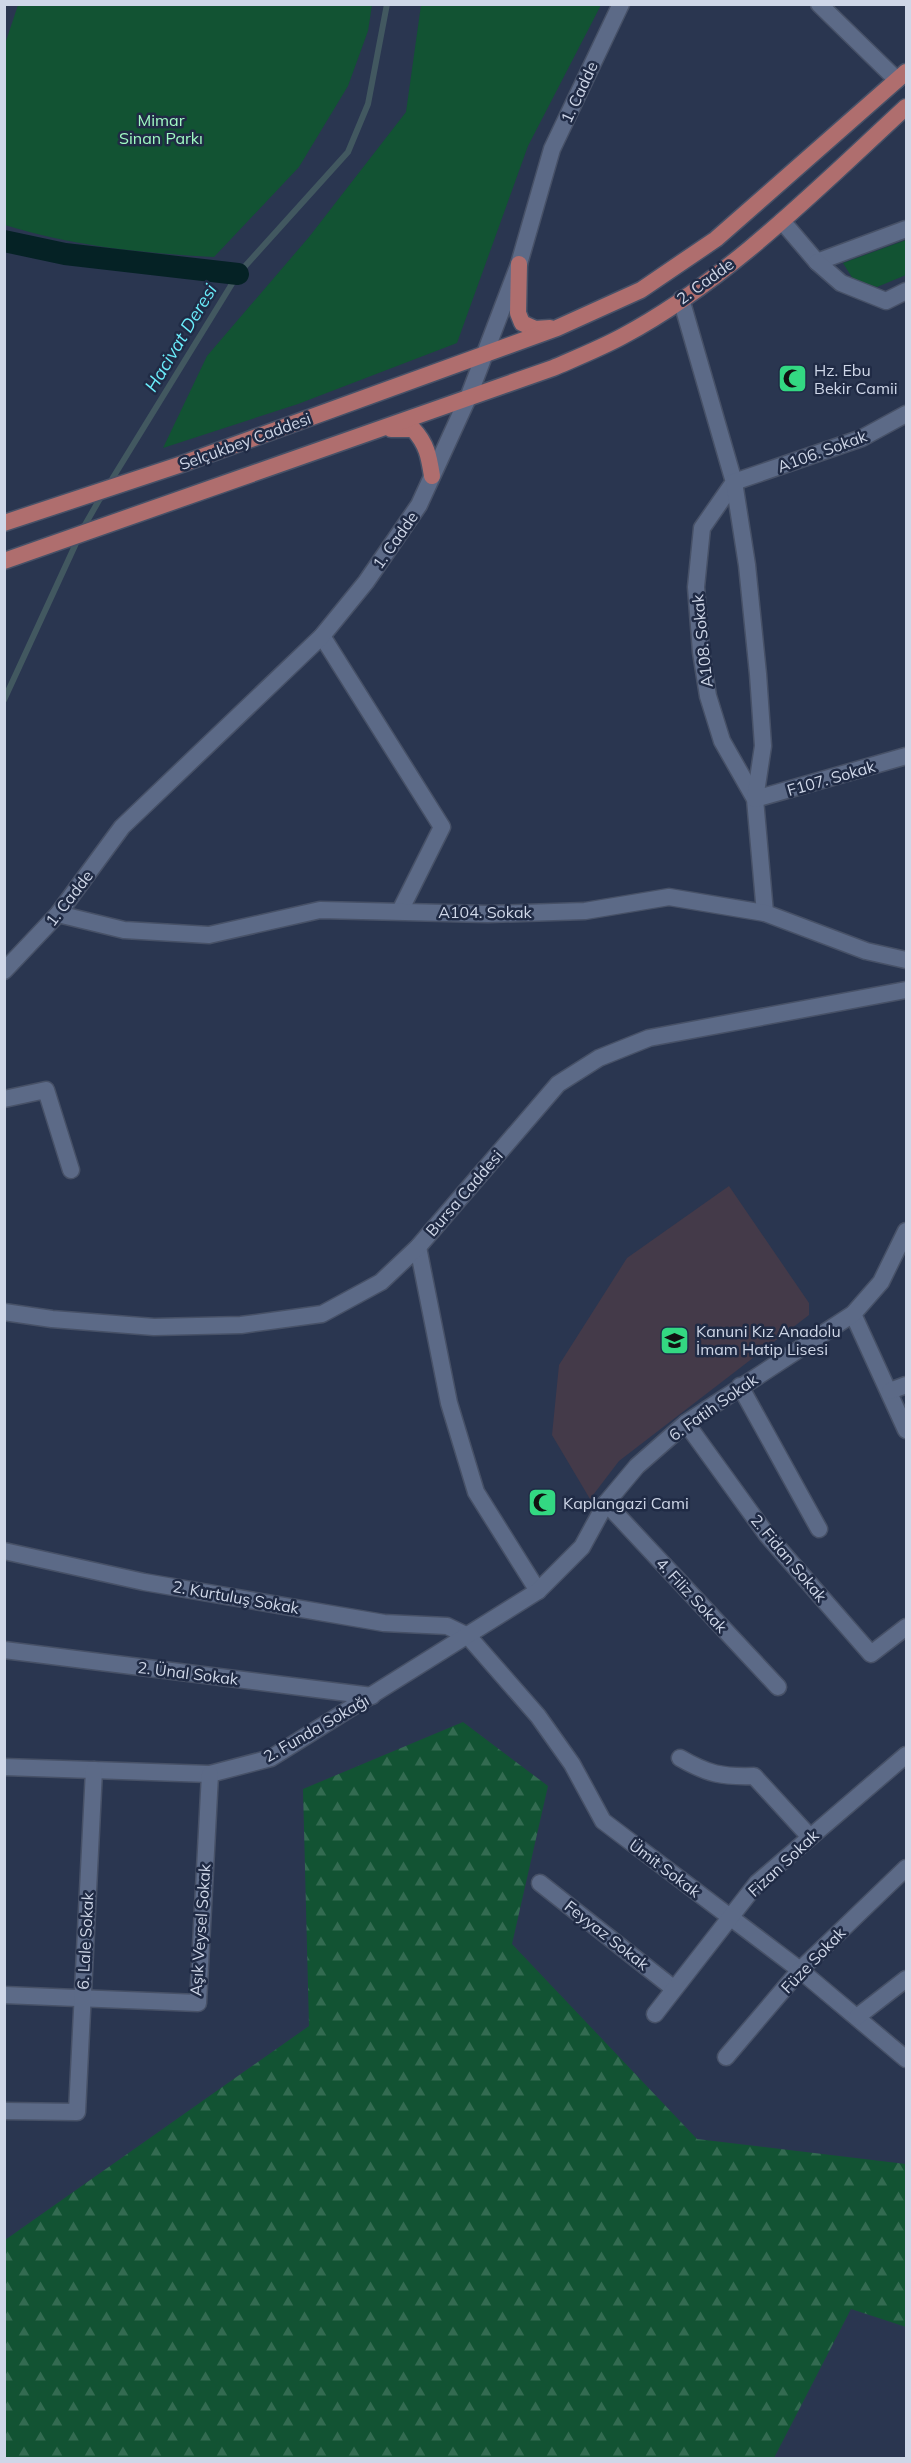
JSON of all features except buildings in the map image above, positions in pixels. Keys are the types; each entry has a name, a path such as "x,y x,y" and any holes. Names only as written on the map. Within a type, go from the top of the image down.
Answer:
{"main road":[{"name":"2. Cadde","path":"484,355 557,328 640,290 716,239 902,76"},
{"name":"2. Cadde","path":"468,398 553,368 614,341 681,299 763,239 906,107"},
{"path":"519,264 518,314 522,323 535,329 557,328"},
{"name":"Selçukbey Caddesi","path":"4,523 182,464 484,355"},
{"name":"Selçukbey Caddesi","path":"4,561 468,398"},
{"path":"367,432 399,428 413,429 422,438 428,451 432,476"}],"street":[{"name":"1. Cadde","path":"4,970 58,914 122,827 322,636 366,582 419,505 468,398 519,264 552,149 621,4"},
{"path":"819,4 902,76"},
{"path":"782,221 817,262 841,283 886,301 906,291"},
{"path":"817,262 906,229"},
{"name":"A108. Sokak","path":"681,299 734,482 747,565 763,746 755,799 765,913"},
{"name":"A106. Sokak","path":"734,482 862,438 906,414"},
{"name":"A108. Sokak","path":"734,482 702,528 696,587 701,652 708,696 722,741 755,799"},
{"path":"322,636 442,827 400,911"},
{"name":"F107. Sokak","path":"755,799 906,756"},
{"name":"A104. Sokak","path":"58,914 123,930 209,935 320,910 488,914 585,911 669,897 765,913 866,951 906,960"},
{"name":"Bursa Caddesi","path":"4,1312 52,1319 154,1327 241,1325 322,1314 381,1282 418,1246 558,1084 599,1058 649,1038 906,990"},
{"path":"4,1099 46,1090 71,1170"},
{"name":"6. Fatih Sokak","path":"468,1636 538,1591 582,1547 606,1503 637,1466 686,1423 853,1314 881,1282 906,1231"},
{"path":"418,1246 449,1403 476,1492 538,1591"},
{"path":"881,1282 906,1260"},
{"path":"853,1314 906,1430"},
{"path":"890,1391 906,1385"},
{"path":"740,1386 819,1529"},
{"name":"2. Fidan Sokak","path":"686,1423 767,1535 870,1654 906,1627"},
{"name":"4. Filiz Sokak","path":"606,1503 778,1687"},
{"name":"2. Kurtuluş Sokak","path":"4,1551 144,1582 373,1621 447,1626 468,1636"},
{"name":"2. Funda Sokağı","path":"4,1767 210,1774 271,1758 468,1636"},
{"name":"Ümit Sokak","path":"468,1636 538,1716 572,1764 603,1821 800,1970 906,2059"},
{"name":"2. Ünal Sokak","path":"4,1650 372,1696"},
{"name":"Fizan Sokak","path":"655,2014 729,1916 757,1883 906,1755"},
{"path":"680,1758 701,1770 725,1777 754,1776 810,1837"},
{"name":"6. Lale Sokak","path":"4,2110 77,2112 94,1770"},
{"name":"Aşık Veysel Sokak","path":"4,1995 198,2002 210,1774"},
{"name":"Füze Sokak","path":"726,2057 800,1970 906,1868"},
{"name":"Feyyaz Sokak","path":"540,1883 673,1988"},
{"path":"857,2017 906,1979"}],"shaded area":[{"name":"Kanuni Kız Anadolu İmam Hatip Lisesi","path":"729,1186 809,1303 809,1315 619,1461 590,1499 552,1435 559,1365 627,1258"}],"green space":[{"name":"Mimar Sinan Parkı","path":"18,4 372,5 368,31 348,86 299,167 214,257 108,247 56,238 5,225 5,44"},
{"path":"421,5 601,5 528,146 457,343 298,404 163,448 207,356 309,237 406,112"},
{"path":"906,240 906,275 877,287 853,279 843,263"},
{"path":"463,1722 548,1786 512,1944 697,2139 906,2164 906,2327 851,2309 774,2458 5,2458 5,2240 309,2026 303,1789"}],"waterway":[{"name":"Hacivat Deresi","path":"109,484 238,274 348,152 368,104 387,4"},
{"path":"4,241 65,254 238,274"},
{"name":"Hacivat Deresi","path":"82,530 102,495"},
{"name":"Hacivat Deresi","path":"4,700 78,539"}],"place":[{"name":"Hz. Ebu Bekir Camii","path":"793,379"},
{"name":"Kanuni Kız Anadolu İmam Hatip Lisesi","path":"675,1340"},
{"name":"Kaplangazi Cami","path":"542,1503"}]}
